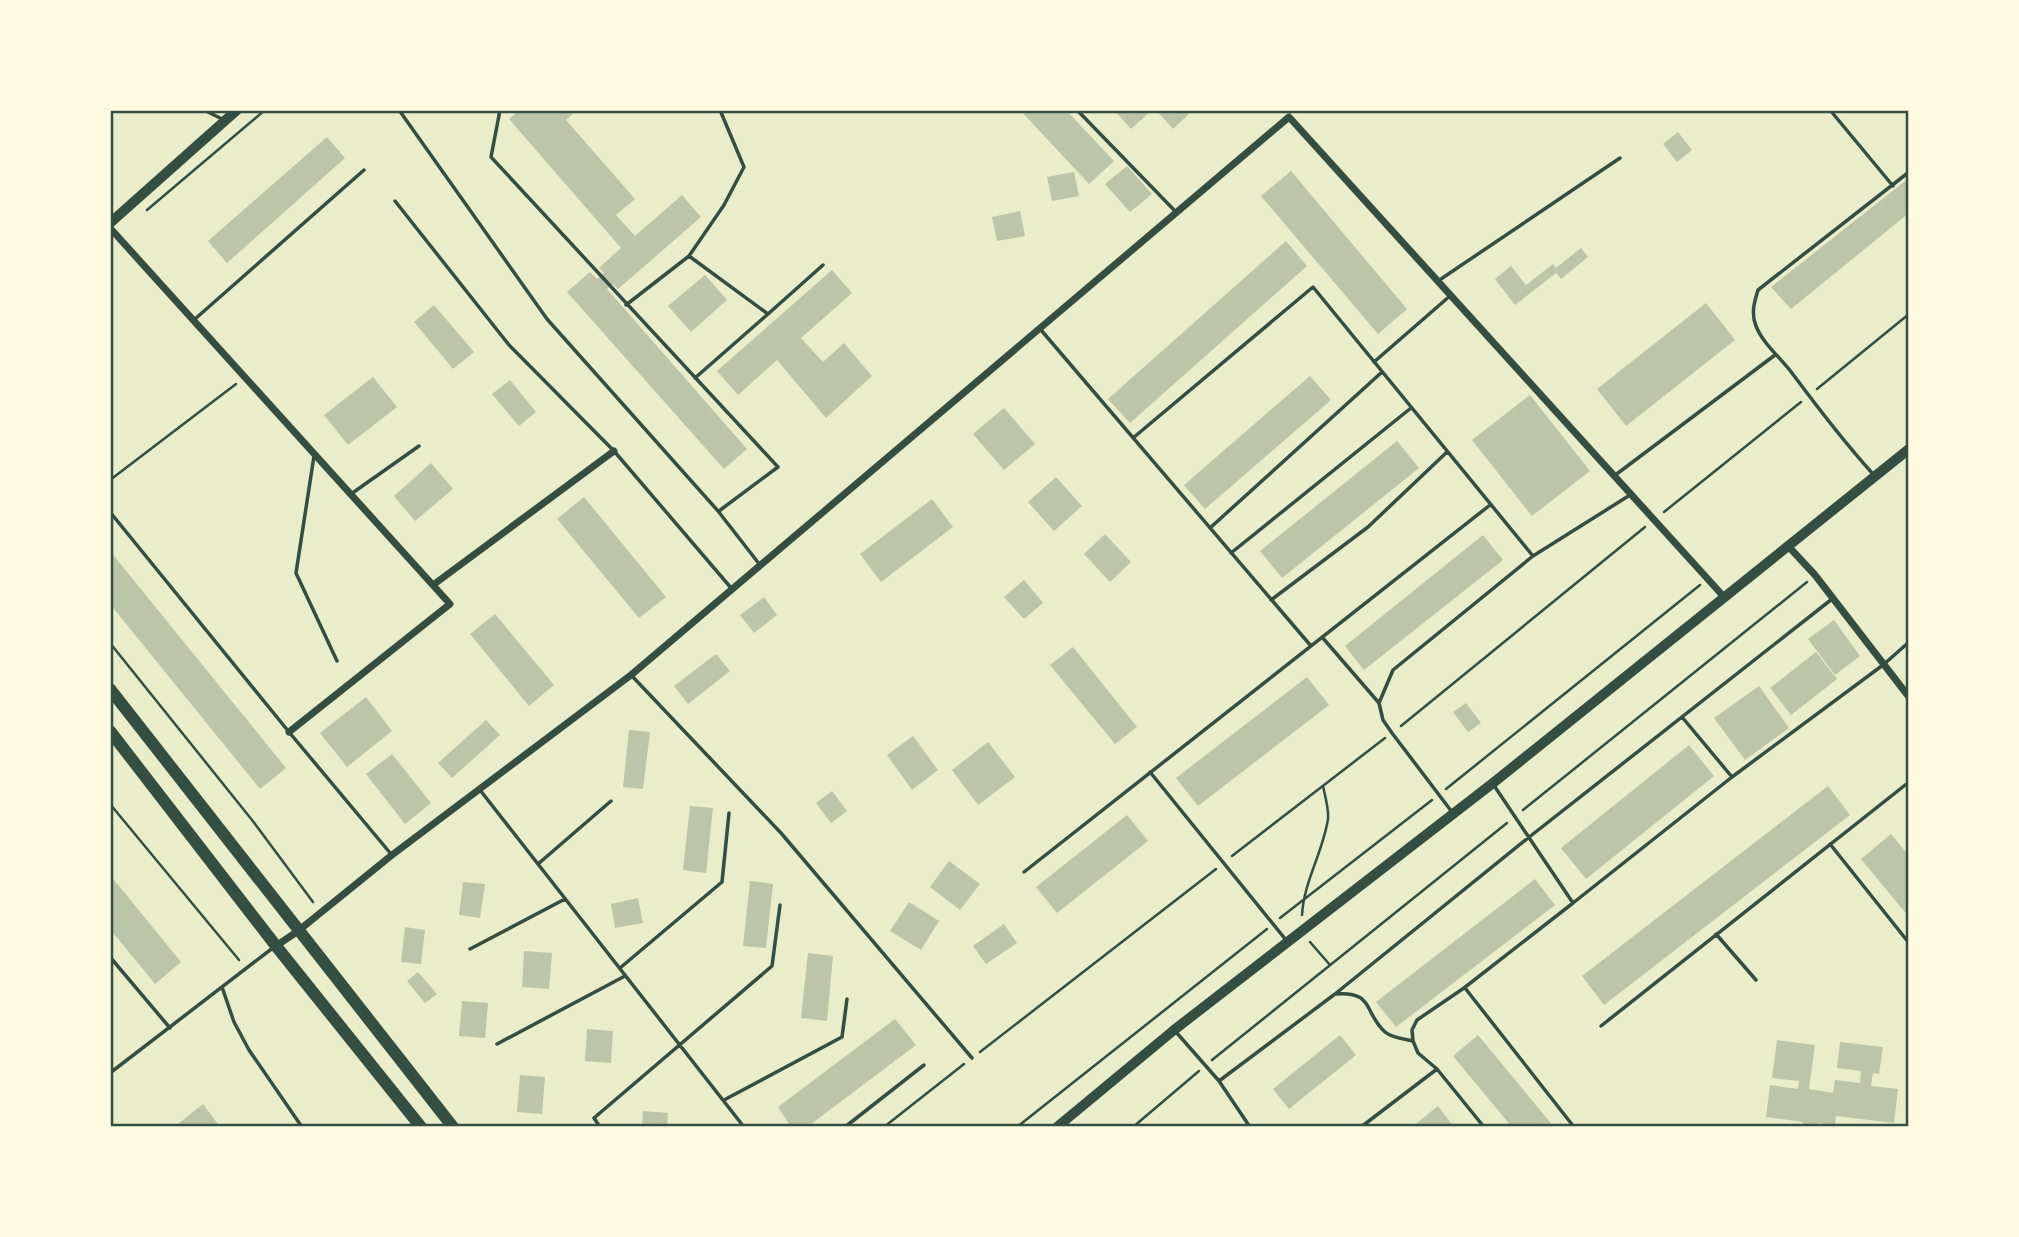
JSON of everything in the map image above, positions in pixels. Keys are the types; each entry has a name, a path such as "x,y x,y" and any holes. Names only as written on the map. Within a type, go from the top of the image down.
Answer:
{"main road":[{"path":"110,689 453,1127"},
{"path":"110,731 276,946 421,1127"}],"street":[{"path":"110,223 237,110"},
{"path":"276,946 631,675 1290,113 1725,598"},
{"path":"110,228 113,238 194,320 450,604 289,733"},
{"path":"1057,1127 1174,1030 1493,783 1909,449"},
{"path":"433,585 614,451"},
{"path":"1789,547 1815,575 1909,696"}],"lane":[{"path":"204,110 226,121"},
{"path":"399,110 547,319 718,511 760,565"},
{"path":"500,110 491,157 778,467 718,511"},
{"path":"626,305 689,256 724,205 744,167 720,110"},
{"path":"1077,110 1176,212"},
{"path":"1830,110 1893,186"},
{"path":"1438,281 1620,158"},
{"path":"194,320 364,170"},
{"path":"1875,477 1841,439 1775,355 1756,328 1752,309 1758,290 1909,172"},
{"path":"395,201 509,345 614,451 732,589"},
{"path":"689,256 768,314"},
{"path":"695,378 823,265"},
{"path":"1133,438 1313,287 1533,556"},
{"path":"1374,362 1451,295"},
{"path":"1039,329 1311,646"},
{"path":"1614,476 1775,355"},
{"path":"1210,528 1382,372"},
{"path":"1231,553 1411,408"},
{"path":"351,494 419,446"},
{"path":"1271,600 1368,527 1447,452"},
{"path":"314,453 296,573 337,661"},
{"path":"1379,704 1392,670 1533,556 1630,495"},
{"path":"1024,872 1490,505"},
{"path":"110,512 392,855"},
{"path":"1219,1082 1335,994 1528,838 1832,600"},
{"path":"1322,637 1379,704 1383,720 1453,814"},
{"path":"1484,1127 1437,1069 1418,1053 1412,1041 1412,1030 1417,1020 1464,988 1732,776 1883,665 1909,642"},
{"path":"631,675 781,833 972,1058"},
{"path":"1682,717 1732,776"},
{"path":"1150,772 1288,942"},
{"path":"1601,1026 1909,782"},
{"path":"1493,783 1573,903"},
{"path":"480,790 744,1127"},
{"path":"538,864 611,801"},
{"path":"620,968 722,882 729,813"},
{"path":"1830,844 1909,943"},
{"path":"470,949 565,899"},
{"path":"600,1127 594,1118 772,966 780,905"},
{"path":"1716,934 1756,980"},
{"path":"110,1073 276,946"},
{"path":"110,957 170,1028"},
{"path":"497,1044 625,976"},
{"path":"222,987 234,1022 249,1050 302,1127"},
{"path":"1464,988 1574,1127"},
{"path":"1335,994 1351,993 1364,999 1386,1033 1412,1041"},
{"path":"724,1100 842,1037 847,999"},
{"path":"1174,1030 1219,1082 1250,1127"},
{"path":"845,1127 924,1065"},
{"path":"1361,1127 1437,1069"}],"path":[{"path":"138,217 265,110"},
{"path":"110,480 245,377"},
{"path":"1133,1127 1205,1066 1815,575"},
{"path":"1017,1127 1708,579"},
{"path":"110,643 252,820 321,913"},
{"path":"1323,786 1329,816 1303,900 1300,932 1330,965"},
{"path":"110,804 246,968"}],"building":[{"path":"519,110 577,110 566,120 635,199 616,215 635,236 682,195 701,217 618,289 613,284 607,289 747,449 724,469 567,292 590,272 597,279 604,273 599,268 621,248 509,119"},
{"path":"1020,110 1066,110 1114,161 1089,184"},
{"path":"1114,110 1152,110 1131,129"},
{"path":"1156,110 1193,110 1173,129"},
{"path":"1678,132 1692,150 1677,162 1663,144"},
{"path":"327,137 345,158 227,263 208,241"},
{"path":"1127,166 1152,194 1130,212 1105,184"},
{"path":"1291,171 1407,309 1378,334 1261,196"},
{"path":"1074,172 1079,196 1052,201 1047,177"},
{"path":"1909,178 1909,213 1791,309 1771,287"},
{"path":"1020,211 1025,236 997,241 992,217"},
{"path":"1286,241 1307,266 1130,423 1108,399"},
{"path":"1581,248 1588,257 1561,279 1556,273 1515,305 1495,279 1511,266 1526,285 1553,264 1556,268"},
{"path":"832,270 852,293 801,338 823,362 844,343 872,376 826,418 777,360 738,395 717,371"},
{"path":"705,275 727,300 691,332 668,306"},
{"path":"1706,303 1735,340 1626,426 1597,389"},
{"path":"434,305 474,352 453,369 414,322"},
{"path":"1310,376 1331,400 1205,509 1184,485"},
{"path":"373,377 397,407 348,445 324,415"},
{"path":"510,380 536,412 519,426 492,394"},
{"path":"1530,395 1590,471 1532,516 1472,440"},
{"path":"1004,408 1035,444 1004,470 973,434"},
{"path":"1397,441 1419,468 1282,578 1260,551"},
{"path":"431,463 453,489 415,521 394,496"},
{"path":"1056,477 1082,506 1054,531 1028,502"},
{"path":"584,497 666,597 639,618 557,519"},
{"path":"932,499 953,527 881,582 860,554"},
{"path":"1105,534 1131,562 1110,582 1084,554"},
{"path":"1483,535 1503,560 1364,670 1345,646"},
{"path":"110,551 286,768 260,789 110,604"},
{"path":"1024,580 1043,603 1024,619 1004,597"},
{"path":"764,597 777,615 754,633 740,615"},
{"path":"495,614 554,685 529,706 470,634"},
{"path":"1834,620 1860,656 1835,675 1808,639"},
{"path":"1073,647 1137,727 1115,744 1050,665"},
{"path":"1816,652 1837,679 1791,715 1770,688"},
{"path":"716,654 730,671 688,704 674,686"},
{"path":"1307,677 1329,705 1198,806 1176,778"},
{"path":"1759,686 1789,728 1745,760 1714,718"},
{"path":"366,697 392,731 347,767 320,733"},
{"path":"1466,703 1481,723 1468,732 1453,712"},
{"path":"486,720 500,735 452,778 438,763"},
{"path":"629,730 650,732 643,789 623,787"},
{"path":"913,736 938,770 912,790 887,755"},
{"path":"988,742 1015,777 978,805 952,770"},
{"path":"1689,745 1714,776 1586,879 1561,848"},
{"path":"392,754 431,803 405,824 366,774"},
{"path":"1828,786 1850,815 1604,1005 1582,976"},
{"path":"832,791 847,811 831,823 816,803"},
{"path":"690,806 713,808 706,873 683,870"},
{"path":"1127,815 1148,841 1057,913 1036,887"},
{"path":"1891,834 1909,856 1909,917 1861,859"},
{"path":"949,861 980,884 960,910 930,887"},
{"path":"110,875 181,962 155,984 110,929"},
{"path":"1535,879 1555,905 1396,1027 1376,1002"},
{"path":"750,881 773,884 766,948 743,946"},
{"path":"463,882 485,884 480,918 459,915"},
{"path":"638,898 643,923 615,928 611,904"},
{"path":"909,902 939,921 921,950 890,931"},
{"path":"1004,924 1017,943 986,964 973,946"},
{"path":"405,927 425,930 421,964 401,962"},
{"path":"524,951 552,953 549,989 522,987"},
{"path":"808,953 833,956 827,1021 801,1018"},
{"path":"418,972 437,994 425,1003 407,981"},
{"path":"462,1001 488,1003 485,1038 459,1036"},
{"path":"895,1019 916,1045 807,1127 791,1127 778,1107"},
{"path":"587,1029 613,1031 611,1063 585,1061"},
{"path":"1340,1035 1356,1055 1289,1109 1273,1089"},
{"path":"1478,1035 1554,1127 1512,1127 1453,1056"},
{"path":"1777,1040 1815,1045 1809,1089 1833,1093 1835,1080 1860,1083 1861,1071 1837,1068 1840,1042 1883,1047 1879,1074 1873,1073 1871,1086 1898,1089 1894,1123 1836,1116 1835,1125 1818,1123 1817,1127 1802,1127 1803,1122 1766,1117 1770,1085 1798,1089 1799,1081 1772,1078"},
{"path":"520,1075 545,1077 542,1114 517,1112"},
{"path":"203,1104 220,1127 174,1127"},
{"path":"1438,1106 1454,1127 1412,1127"},
{"path":"643,1111 668,1113 667,1127 642,1127"}]}
